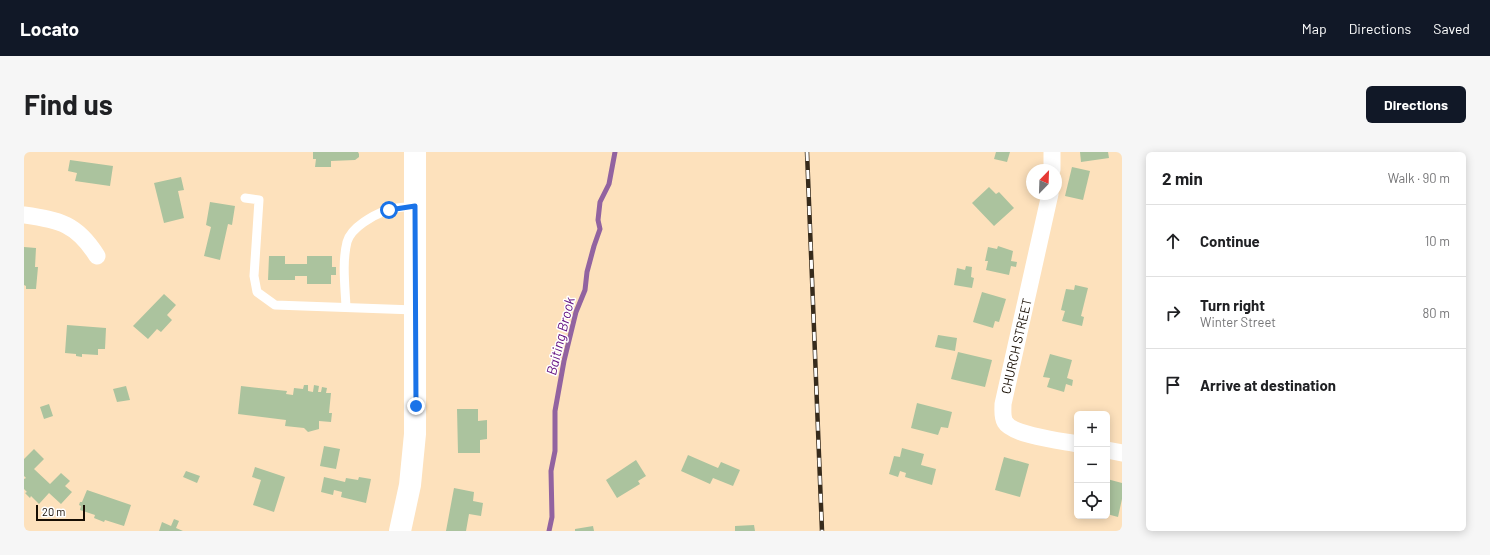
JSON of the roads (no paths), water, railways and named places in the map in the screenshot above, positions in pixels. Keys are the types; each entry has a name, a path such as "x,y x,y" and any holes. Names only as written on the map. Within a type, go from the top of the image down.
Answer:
{"main road":[{"path":"400,531 410,485 416,406 415,152"}],"street":[{"path":"1052,152 1052,164"},
{"name":"CHURCH STREET","path":"1049,200 1002,414 1005,423 1013,430 1074,443"},
{"path":"24,215 49,218 72,228 86,241 97,256"},
{"path":"1110,451 1122,454"}],"lane":[{"path":"245,198 259,200 254,276 257,292 275,305 415,310"},
{"path":"346,307 345,263 347,240 356,228 372,216 389,210 415,206"}],"waterway":[{"name":"Baiting Brook","path":"549,531 552,517 551,471 555,451 555,411 564,361 576,312 585,290 587,272 600,229 598,220 600,202 609,184 615,152"}],"railway":[{"path":"807,152 822,531"}]}
